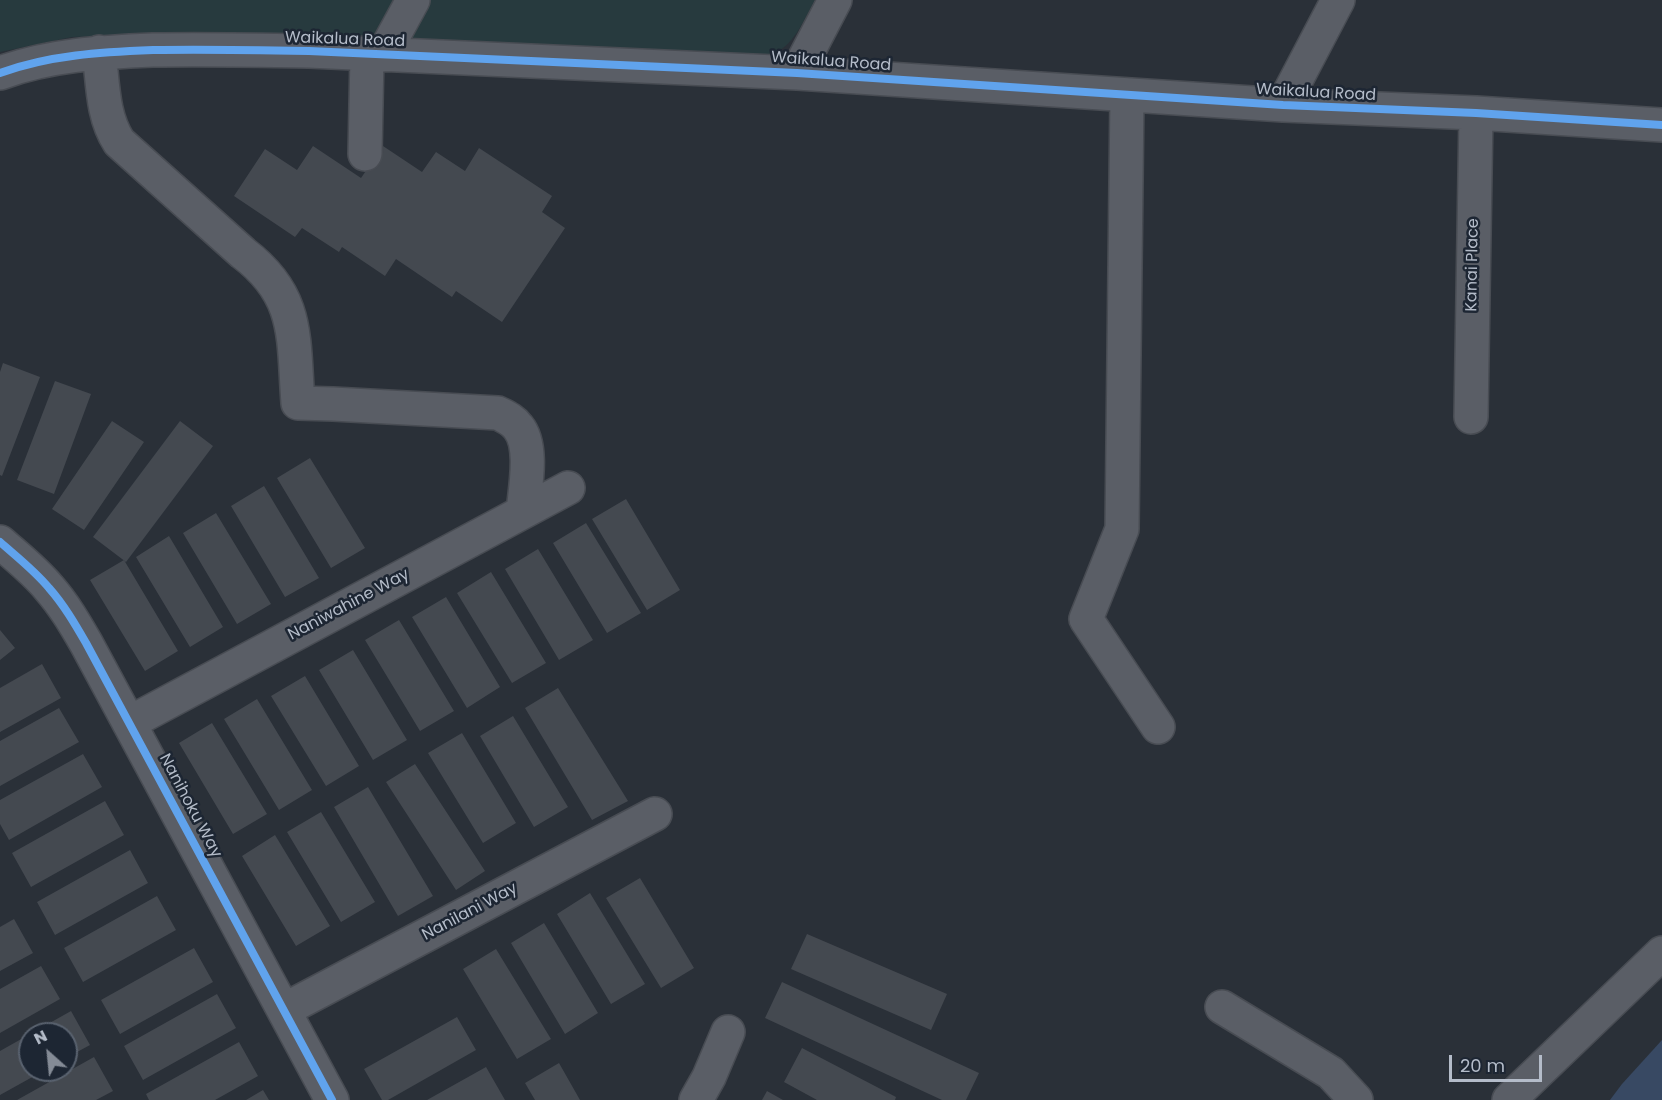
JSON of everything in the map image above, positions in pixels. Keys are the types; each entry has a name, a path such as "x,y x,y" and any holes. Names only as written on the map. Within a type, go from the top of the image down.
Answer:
{"street":[{"path":"365,154 375,55 413,0"},
{"path":"797,72 835,0"},
{"path":"1283,105 1338,0"},
{"name":"Waikalua Road","path":"0,73 53,59 99,52 239,50 797,72 1283,105 1476,113 1662,126"},
{"path":"99,52 105,110 112,131 119,142 258,265 272,279 282,295 290,314 293,333 298,403 498,413 514,423 525,437 527,449 523,512"},
{"path":"1126,95 1122,529 1086,619 1158,727"},
{"name":"Kanai Place","path":"1471,417 1476,113"},
{"name":"Naniwahine Way","path":"129,723 568,488"},
{"name":"Nanihoku Way","path":"0,542 25,563 49,588 87,643 332,1100"},
{"name":"Nanilani Way","path":"284,1010 655,814"},
{"path":"1509,1100 1662,953"},
{"path":"1222,1007 1331,1073 1356,1100"},
{"path":"696,1100 709,1077 728,1032"}],"green space":[{"path":"0,0 815,0 792,40 770,55 156,34 72,37 0,52"}],"water":[{"path":"1662,1040 1662,1100 1610,1100 1622,1084"}],"building":[{"path":"313,146 361,178 383,146 422,172 436,152 465,171 479,148 552,196 542,212 565,228 502,322 456,291 452,297 396,259 385,276 342,247 339,252 302,228 295,237 234,196 265,149 297,170"},
{"path":"3,363 40,377 2,476 0,475 0,372"},
{"path":"55,381 91,394 54,494 17,480"},
{"path":"112,421 144,442 84,530 52,509"},
{"path":"180,421 213,446 126,562 93,537"},
{"path":"310,458 365,548 331,568 277,478"},
{"path":"264,486 319,578 285,597 231,506"},
{"path":"626,499 680,590 647,610 592,519"},
{"path":"216,513 271,604 237,624 183,533"},
{"path":"586,523 641,613 607,633 553,543"},
{"path":"169,536 223,627 190,647 136,557"},
{"path":"538,549 593,640 559,660 505,569"},
{"path":"124,560 178,651 145,671 90,580"},
{"path":"491,572 546,663 512,683 457,593"},
{"path":"446,597 500,687 467,708 412,617"},
{"path":"399,620 454,711 420,731 365,640"},
{"path":"0,630 15,648 0,660"},
{"path":"353,650 407,740 373,760 319,670"},
{"path":"42,664 61,698 0,732 0,688"},
{"path":"305,676 359,766 326,786 271,696"},
{"path":"558,688 628,801 592,820 525,708"},
{"path":"257,699 312,790 279,810 224,719"},
{"path":"59,708 79,742 0,786 0,741"},
{"path":"513,716 568,807 534,827 480,736"},
{"path":"212,723 267,814 233,834 179,743"},
{"path":"462,733 516,823 483,843 428,753"},
{"path":"83,754 102,787 9,840 0,824 0,800"},
{"path":"415,764 485,871 456,890 386,782"},
{"path":"368,787 433,896 398,916 334,807"},
{"path":"105,801 124,835 31,887 12,853"},
{"path":"321,812 375,902 341,922 287,832"},
{"path":"275,835 330,926 296,946 242,856"},
{"path":"130,850 148,883 55,935 37,902"},
{"path":"640,878 694,968 661,988 606,898"},
{"path":"590,893 645,984 611,1004 557,914"},
{"path":"157,896 176,930 83,982 64,948"},
{"path":"14,919 33,953 0,971 0,927"},
{"path":"544,923 598,1013 565,1034 511,943"},
{"path":"807,934 947,994 931,1030 791,969"},
{"path":"194,948 213,982 120,1034 101,1000"},
{"path":"496,949 551,1039 517,1059 463,969"},
{"path":"41,966 60,999 0,1033 0,989"},
{"path":"782,982 979,1073 966,1100 942,1100 765,1018"},
{"path":"217,994 236,1028 143,1080 124,1046"},
{"path":"71,1011 77,1022 51,1022"},
{"path":"457,1017 476,1050 388,1100 382,1100 364,1069"},
{"path":"78,1024 90,1045 78,1052"},
{"path":"18,1041 18,1082 23,1082 0,1095 0,1051"},
{"path":"239,1042 258,1076 215,1100 149,1100 146,1094"},
{"path":"802,1048 896,1097 895,1100 817,1100 784,1082"},
{"path":"94,1057 113,1091 96,1100 17,1100 49,1082 78,1082 78,1066"},
{"path":"559,1063 580,1100 535,1100 525,1083"},
{"path":"486,1067 505,1100 427,1100"},
{"path":"263,1090 269,1100 246,1100"},
{"path":"767,1091 783,1100 762,1100"}],"cycle path":[{"path":"0,73 56,58 114,52 309,51 797,73 1283,105 1476,113 1662,125"},
{"path":"0,542 44,582 60,601 78,629 332,1100"}]}
